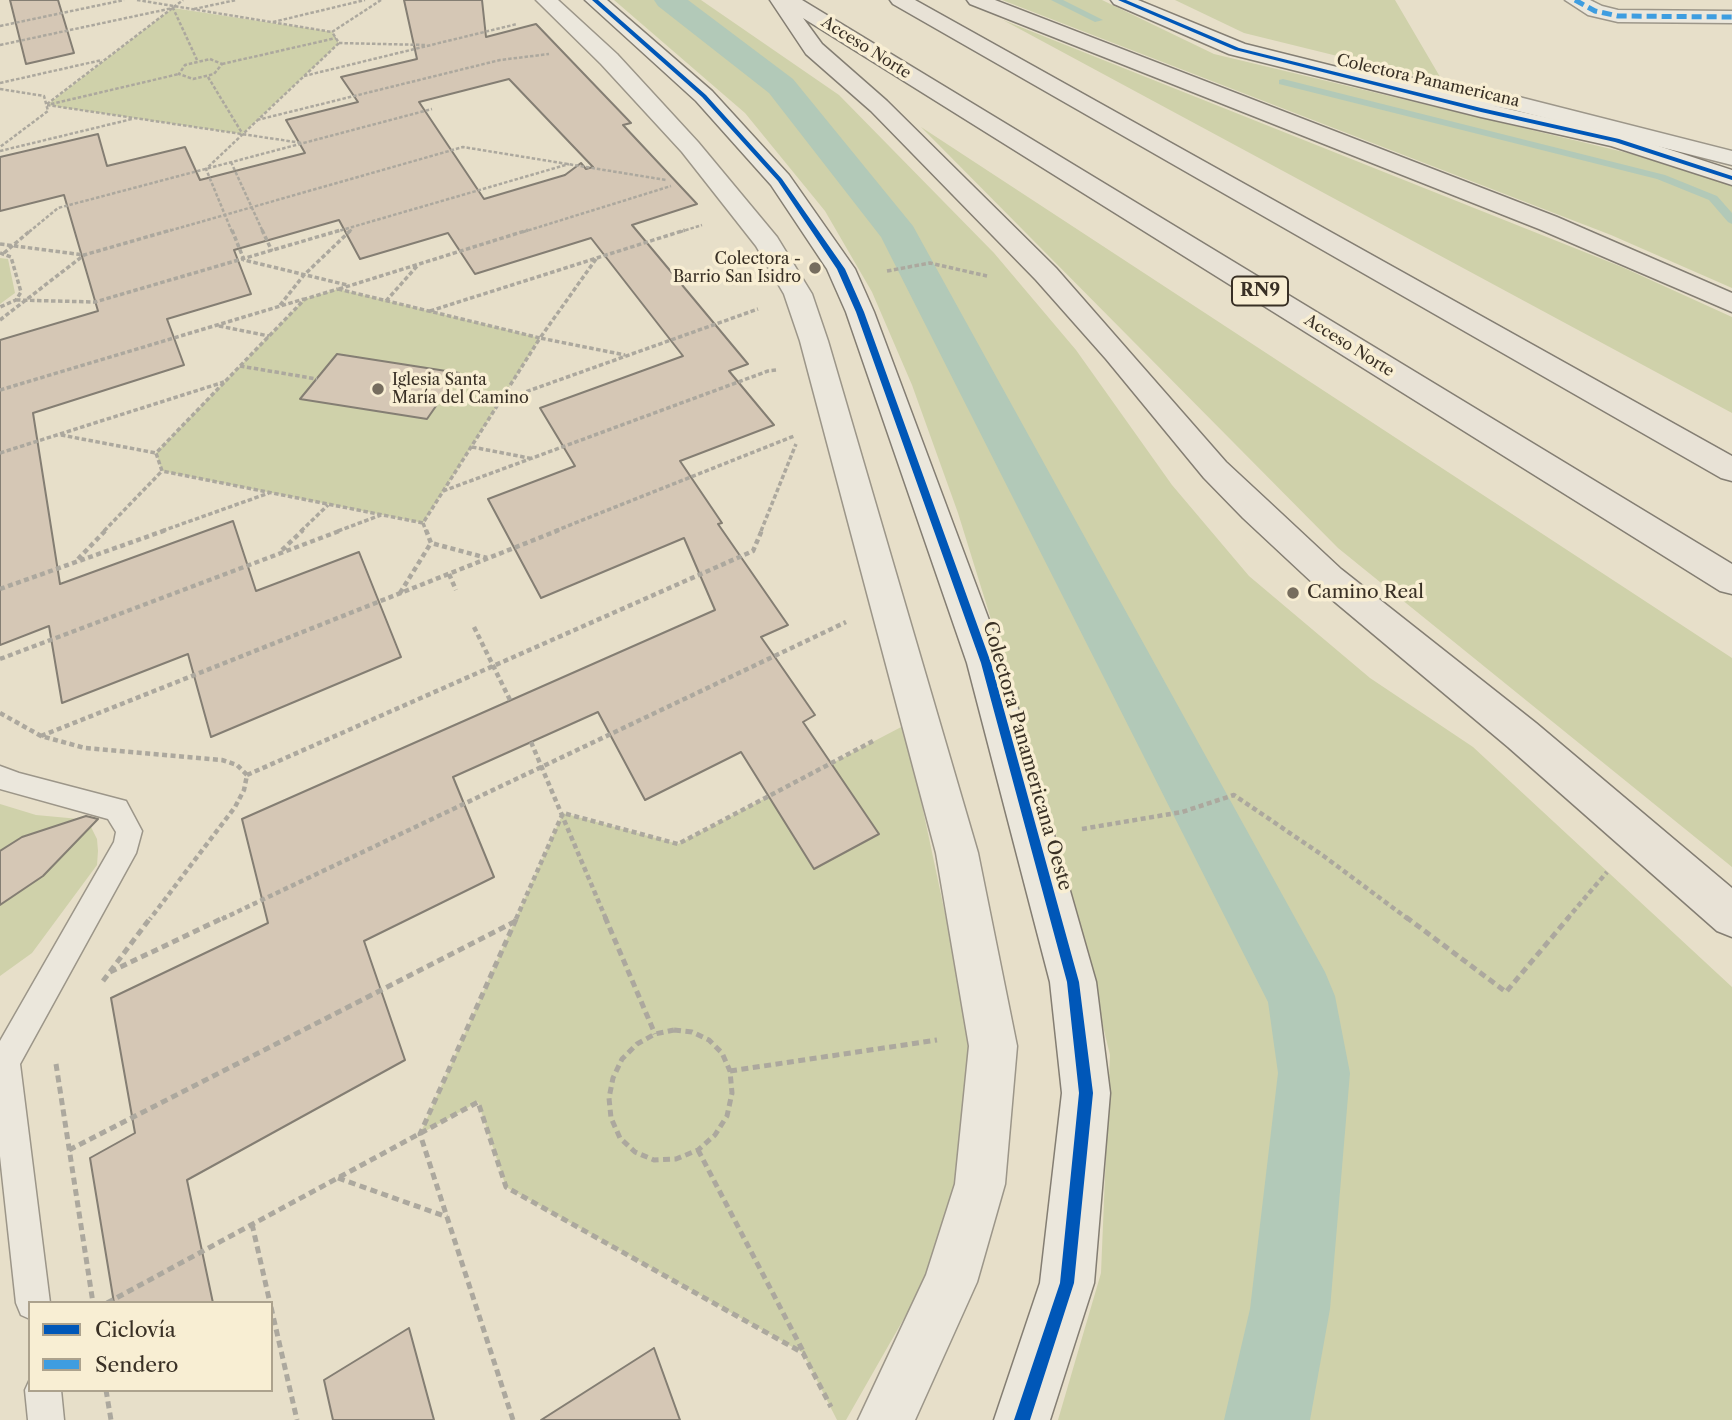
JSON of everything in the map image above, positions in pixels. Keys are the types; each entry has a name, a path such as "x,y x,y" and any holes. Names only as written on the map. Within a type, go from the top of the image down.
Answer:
{"highway":[{"path":"780,0 814,49 879,106 1046,274 1215,470 1255,509 1329,578 1522,735 1732,916"},
{"name":"Acceso Norte","path":"788,0 1732,581"},
{"path":"900,0 1732,470"},
{"path":"977,0 1560,228 1732,303"}],"street":[{"name":"Colectora Panamericana Oeste","path":"595,0 704,96 780,180 841,269 860,312 986,663 1073,982 1086,1093 1067,1283 1022,1420"},
{"name":"Colectora Panamericana","path":"1121,0 1208,39 1286,63 1617,140 1732,177"},
{"path":"1575,0 1595,11 1618,16 1732,17"},
{"path":"553,7 598,49 698,178 743,212 768,243 798,294 821,367 957,853 993,1046 980,1184 950,1282 886,1420"},
{"path":"1286,63 1515,103 1732,158"}],"lane":[{"path":"0,777 16,785 117,809 130,831 127,844 2,1061 33,1301"},
{"path":"43,1392 46,1420"}],"path":[{"path":"0,26 124,0"},
{"path":"137,0 332,32 381,0"},
{"path":"47,104 183,0"},
{"path":"190,10 236,0"},
{"path":"269,23 365,0"},
{"path":"303,76 433,45 553,7"},
{"path":"0,45 173,8"},
{"path":"173,8 197,61"},
{"path":"332,32 340,43"},
{"path":"178,74 185,65 197,61 211,59 222,64 336,38"},
{"path":"206,169 340,43 433,45"},
{"path":"256,120 500,60 598,49"},
{"path":"0,83 105,60"},
{"path":"47,104 178,74 192,79 208,77 219,71 222,64"},
{"path":"208,77 242,134"},
{"path":"0,89 44,96 48,111 0,149"},
{"path":"47,104 304,143"},
{"path":"16,300 20,292 11,257 2,253 58,208 432,109"},
{"path":"0,149 135,118"},
{"path":"0,320 84,255 463,147 698,178"},
{"path":"231,162 272,251"},
{"path":"0,307 16,300 95,302 573,163"},
{"path":"206,169 244,260"},
{"path":"0,390 698,178"},
{"path":"429,312 743,212"},
{"path":"279,307 304,275 354,227"},
{"path":"0,244 84,255"},
{"path":"423,523 540,338 597,258"},
{"path":"244,260 349,286"},
{"path":"895,269 930,263"},
{"path":"387,301 418,265"},
{"path":"338,289 540,338 628,356"},
{"path":"500,401 798,294"},
{"path":"156,453 305,299"},
{"path":"217,325 270,336"},
{"path":"240,366 317,379"},
{"path":"443,492 768,371 821,367"},
{"path":"0,453 225,382"},
{"path":"41,736 800,434 753,551 247,775"},
{"path":"59,435 156,453"},
{"path":"472,447 535,459"},
{"path":"156,453 162,471"},
{"path":"162,471 423,523"},
{"path":"76,562 162,471"},
{"path":"0,589 270,492"},
{"path":"279,553 328,504"},
{"path":"0,659 382,515"},
{"path":"423,523 431,543"},
{"path":"431,543 489,558"},
{"path":"400,593 431,543"},
{"path":"449,574 456,590"},
{"path":"110,972 887,602"},
{"path":"474,627 510,701"},
{"path":"564,813 678,844 919,717"},
{"path":"531,742 564,813 655,1034"},
{"path":"1182,812 1234,795 1325,857 1506,992 1609,870"},
{"path":"513,1420 420,1134 564,813"},
{"path":"69,1150 515,921"},
{"path":"674,1030 692,1032 709,1041 722,1053 730,1071 732,1093 727,1116 715,1135 698,1150 676,1159 654,1160 635,1152 620,1138 611,1118 609,1098 613,1078 622,1059 637,1044 655,1034 674,1030"},
{"path":"730,1071 990,1032"},
{"path":"111,1301 478,1102 506,1186 803,1353"},
{"path":"698,1150 837,1420"},
{"path":"337,1178 447,1217"},
{"path":"252,1224 270,1301"},
{"path":"273,1314 297,1420"},
{"path":"106,1392 110,1420"}],"green space":[{"path":"614,0 701,0 839,95 994,253 1076,350 1172,485 1249,576 1370,678 1473,747 1732,987 1732,1420 1058,1420 1101,1273 1110,1055 1050,809 958,513 912,385 872,292 825,211 745,113"},
{"path":"1002,0 1102,0 1214,54 1632,154 1732,186 1732,288 1611,235"},
{"path":"1175,0 1395,0 1443,82 1244,33"},
{"path":"173,8 332,32 339,43 242,134 47,105"},
{"path":"1003,20 1622,267 1732,317 1732,413"},
{"path":"921,127 1732,658 1732,867 1338,548"},
{"path":"0,258 8,259 15,293 0,304"},
{"path":"338,289 540,338 423,523 162,471 156,453 305,299"},
{"path":"905,725 971,1036 964,1155 927,1278 846,1420 837,1420 803,1353 506,1187 478,1102 420,1134 563,813 678,844"},
{"path":"0,804 36,815 79,819 91,827 97,839 98,851 97,865 32,953 0,976"}],"building":[{"path":"10,0 58,0 74,53 26,64"},
{"path":"404,0 482,0 486,37 536,24 631,123 623,125 697,204 632,225 748,364 729,371 774,425 680,461 722,523 718,524 788,625 761,637 815,715 803,722 879,834 814,869 741,752 645,800 598,712 453,777 494,877 364,941 405,1060 187,1180 213,1301 114,1301 90,1158 135,1133 111,998 268,923 242,819 715,610 684,538 541,598 488,499 575,466 540,408 683,356 591,238 475,274 448,233 360,259 339,220 234,250 251,294 167,319 184,365 33,413 60,584 233,521 256,591 359,552 401,657 211,737 188,654 62,703 49,626 0,645 0,340 98,311 64,195 0,211 0,157 98,134 107,166 185,147 200,180 305,153 286,120 358,102 341,77 417,59","holes":["509,79 593,167 586,169 581,163 565,175 484,199 419,102"]},
{"name":"Iglesia Santa María del Camino","path":"337,354 459,373 427,419 300,399"},
{"path":"86,816 98,819 43,876 0,905 0,851 22,837"},
{"path":"409,1328 434,1420 333,1420 324,1380"},
{"path":"654,1348 680,1420 541,1420"}],"waterway":[{"path":"669,0 781,86 899,234 1301,996 1314,1073 1290,1309 1267,1420"},
{"path":"1056,0 1098,20"},
{"path":"1283,82 1661,177 1713,198 1732,220"}],"marked path":[{"path":"1575,0 1595,11 1618,16 1732,17"}],"cycle path":[{"path":"595,0 704,96 780,180 841,269 860,312 986,663 1073,982 1086,1093 1067,1283 1022,1420"},
{"path":"1121,0 1237,49 1481,110 1617,140 1732,178"}],"place":[{"name":"Colectora - Barrio San Isidro","path":"815,268"},
{"name":"Iglesia Santa María del Camino","path":"378,389"},
{"name":"Camino Real","path":"1293,593"}]}
